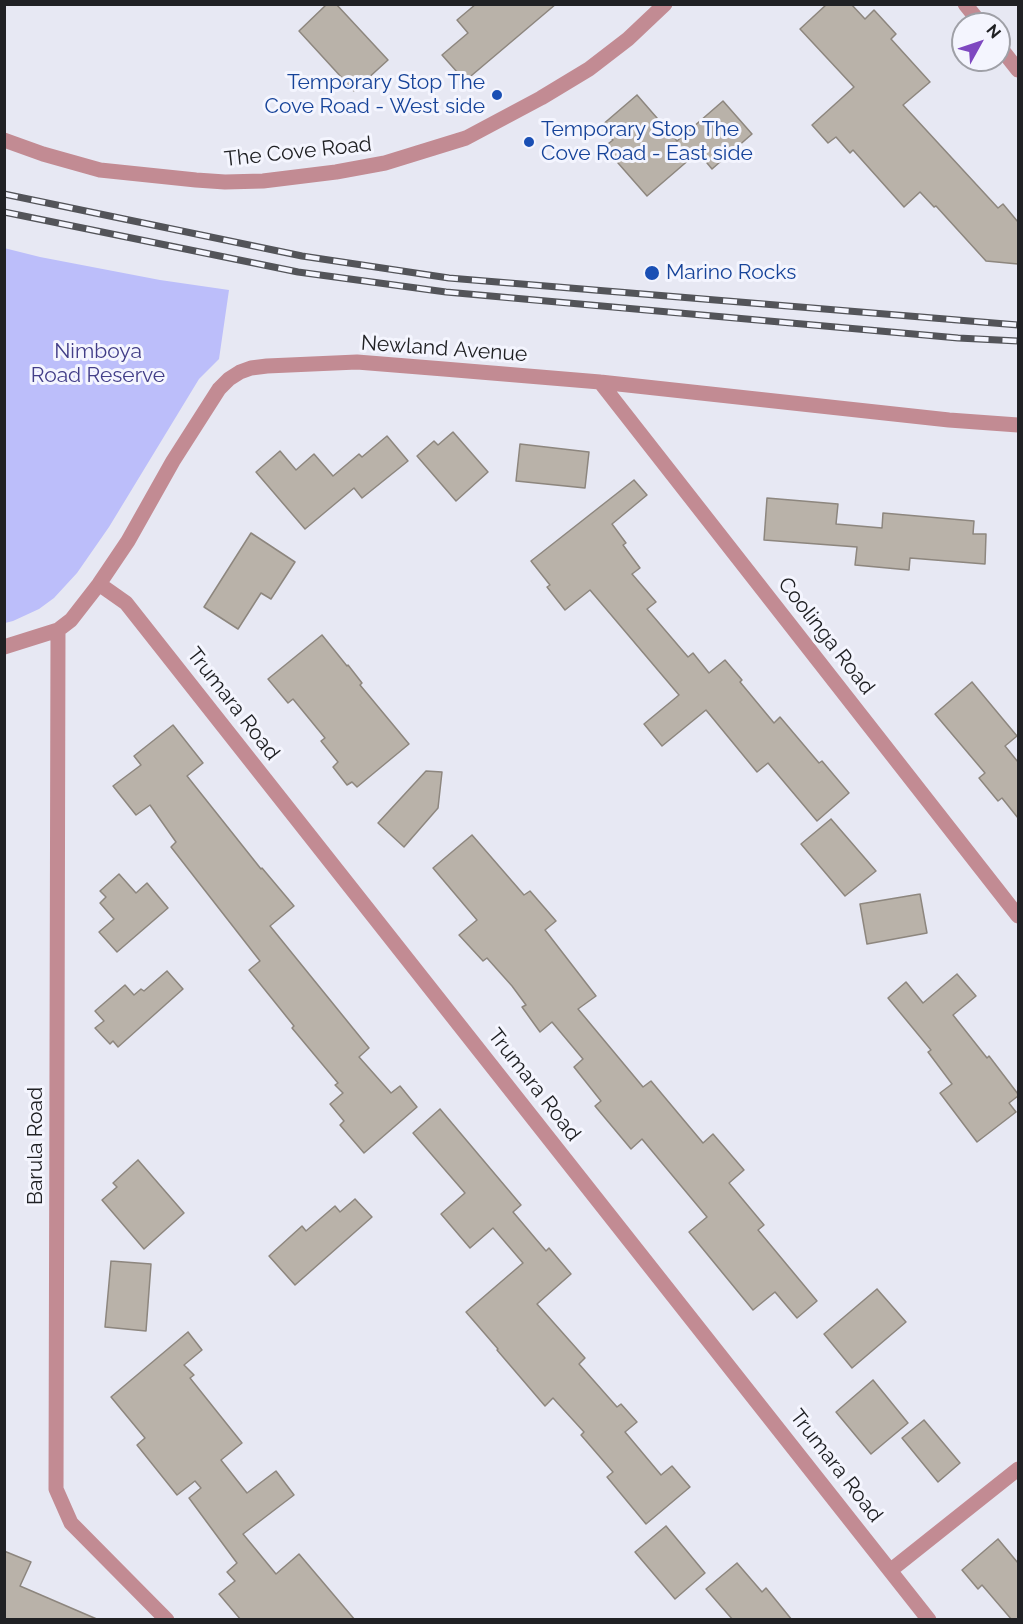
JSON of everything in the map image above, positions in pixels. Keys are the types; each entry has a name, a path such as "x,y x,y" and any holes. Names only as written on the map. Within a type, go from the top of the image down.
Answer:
{"street":[{"name":"The Cove Road","path":"4,140 100,170 225,182 263,181 385,163 466,138 541,98 589,69 628,39 664,4"},
{"name":"Newland Avenue","path":"4,647 58,630 71,620 128,541 173,461 211,400 224,384 240,372 267,366 357,362 600,382 950,420 1018,424"},
{"name":"Coolinga Road","path":"600,382 1018,916"},
{"name":"Trumara Road","path":"99,584 126,603 929,1620"},
{"name":"Barula Road","path":"58,630 56,1489 70,1523 167,1620"},
{"path":"891,1570 1018,1469"}],"green space":[{"name":"Nimboya Road Reserve","path":"4,248 160,280 229,290 219,359 199,379 109,527 77,573 54,598 39,609 5,623"}],"building":[{"path":"327,4 336,4 388,60 354,91 299,31"},
{"path":"476,4 556,4 465,81 442,55 468,33 457,20"},
{"path":"827,4 851,4 865,19 874,10 896,34 891,39 930,82 903,105 998,208 1003,204 1018,222 1018,264 986,261 936,206 934,207 920,192 904,207 853,150 850,153 836,137 828,143 812,125 854,87 800,29"},
{"path":"637,95 677,141 723,101 752,134 712,169 698,152 647,196 604,147 613,140 601,126"},
{"path":"453,432 488,472 456,501 417,456 434,441 438,445"},
{"path":"387,436 408,461 362,498 354,488 305,529 256,472 280,451 296,470 314,454 333,476 359,454 362,457"},
{"path":"520,444 589,452 585,488 516,481"},
{"path":"634,480 647,495 612,524 626,543 623,545 640,568 632,574 656,602 647,609 688,657 693,653 709,673 725,660 774,723 780,717 819,763 822,761 849,793 817,821 768,763 757,772 706,710 662,746 644,724 679,695 590,590 565,610 547,587 550,585 531,561"},
{"path":"767,498 838,504 836,524 882,528 883,513 974,521 973,534 986,534 985,564 910,558 909,570 855,565 857,547 764,540"},
{"path":"251,533 295,562 271,599 261,593 238,629 204,607"},
{"path":"322,635 409,744 357,787 352,782 347,785 333,767 338,762 321,741 325,738 293,699 288,703 268,679"},
{"path":"972,682 1017,736 1005,746 1018,762 1018,818 1002,798 998,801 979,778 985,773 935,714"},
{"path":"173,725 203,763 187,776 261,869 294,906 270,926 369,1048 359,1057 391,1093 400,1086 417,1107 364,1153 340,1125 344,1121 330,1104 343,1093 335,1085 338,1083 292,1028 294,1026 249,970 260,961 171,847 176,842 150,805 136,815 113,786 141,765 134,756"},
{"path":"426,771 442,772 438,808 404,847 378,823"},
{"path":"831,819 876,871 845,896 801,844"},
{"path":"472,835 524,895 530,891 556,921 545,930 596,996 578,1009 643,1087 651,1081 703,1143 713,1134 744,1170 729,1183 764,1225 758,1230 817,1301 797,1318 775,1292 753,1310 689,1232 707,1217 642,1139 631,1149 595,1106 601,1101 574,1067 583,1059 552,1022 540,1032 522,1007 526,1005 512,986 487,958 483,961 459,935 477,920 433,868"},
{"path":"119,874 136,893 147,883 168,908 117,952 99,932 114,919 100,903 106,897 100,891"},
{"path":"920,894 927,933 867,944 860,904"},
{"path":"167,971 183,989 118,1047 113,1041 110,1044 95,1028 104,1021 95,1011 125,985 134,995 141,989 144,991"},
{"path":"957,974 976,996 953,1015 1018,1094 1009,1103 1016,1112 977,1142 940,1093 952,1084 928,1052 931,1050 888,998 906,982 923,1003"},
{"path":"440,1109 521,1205 513,1212 546,1251 549,1248 571,1274 537,1304 585,1358 579,1364 617,1407 621,1404 637,1422 625,1432 661,1475 672,1466 690,1487 646,1524 607,1477 613,1472 581,1435 584,1432 553,1398 545,1406 466,1312 523,1263 493,1228 470,1248 441,1214 465,1193 413,1133"},
{"path":"138,1160 184,1213 144,1249 102,1200 117,1187 113,1183"},
{"path":"355,1199 372,1217 295,1285 269,1256 302,1226 306,1231 335,1206 340,1212"},
{"path":"111,1261 151,1264 146,1331 105,1327"},
{"path":"877,1289 906,1322 852,1368 824,1334"},
{"path":"188,1332 202,1350 184,1365 194,1375 190,1378 242,1443 221,1460 247,1493 276,1471 294,1495 243,1534 276,1574 299,1554 355,1620 241,1620 219,1594 235,1581 227,1572 237,1563 189,1498 201,1488 195,1481 177,1495 137,1445 145,1438 111,1397"},
{"path":"873,1380 908,1423 871,1454 836,1412"},
{"path":"924,1420 960,1463 938,1482 902,1438"},
{"path":"666,1526 705,1573 675,1599 635,1552"},
{"path":"998,1539 1018,1563 1018,1620 1012,1620 982,1585 978,1589 962,1570"},
{"path":"4,1551 31,1562 20,1586 99,1620 4,1620"},
{"path":"737,1563 762,1592 766,1588 792,1620 733,1620 706,1589"}],"railway":[{"path":"4,194 302,256 449,278 1018,325"},
{"path":"4,212 298,272 446,292 958,338 1018,341"}],"place":[{"name":"Temporary Stop The Cove Road - West side","path":"497,95"},
{"name":"Temporary Stop The Cove Road - East side","path":"529,142"},
{"name":"Marino Rocks","path":"652,273"}]}
